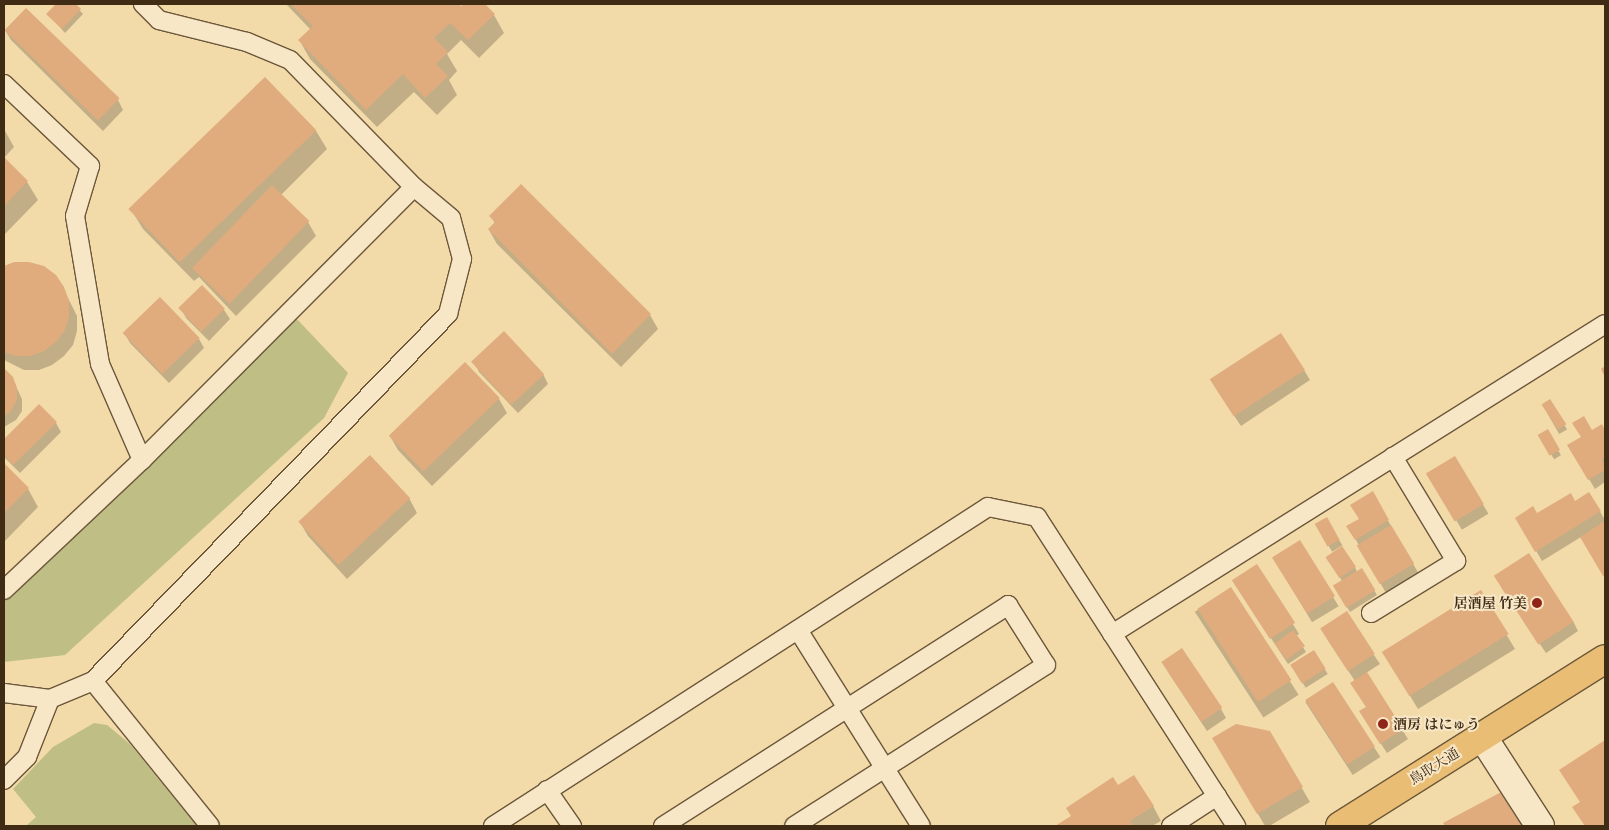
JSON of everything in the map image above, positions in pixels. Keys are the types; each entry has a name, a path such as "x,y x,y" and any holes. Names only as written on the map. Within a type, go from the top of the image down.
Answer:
{"highway":[{"name":"鳥取大通","path":"1340,826 1605,658"}],"street":[{"path":"1482,736 1540,826"}],"lane":[{"path":"4,693 50,699 93,681 448,314 462,259 451,218 414,187 290,60 247,42 194,31 159,20 143,4"},
{"path":"4,84 90,166 75,216 100,364 142,460"},
{"path":"4,590 142,460 414,187"},
{"path":"1112,634 1605,324"},
{"path":"1371,613 1456,561 1393,458"},
{"path":"493,826 988,508 1037,517 1236,826"},
{"path":"663,826 1008,605 1046,665 794,826"},
{"path":"798,630 920,826"},
{"path":"93,681 210,826"},
{"path":"4,780 27,756 50,699"},
{"path":"548,790 572,826"},
{"path":"1171,826 1217,796"}],"green space":[{"path":"294,316 348,373 324,418 65,655 4,662 4,595"},
{"path":"94,723 107,725 130,744 197,826 26,826 36,817 13,789 53,747"}],"building":[{"path":"56,4 76,4 81,9 62,29 46,14"},
{"path":"291,4 459,4 461,6 464,4 485,4 495,14 468,40 450,23 434,38 448,52 436,64 448,76 425,98 403,74 366,110 298,40 313,26"},
{"path":"26,8 120,98 98,121 4,30"},
{"path":"265,77 316,130 180,262 128,209"},
{"path":"4,157 28,181 4,206"},
{"path":"521,184 651,314 612,354 488,229 495,222 489,216"},
{"path":"272,185 309,221 230,304 192,268"},
{"path":"14,262 29,262 44,266 56,275 64,287 69,301 69,316 65,330 56,342 44,351 30,356 15,356 4,352 4,266"},
{"path":"202,285 225,309 201,332 178,308"},
{"path":"160,297 200,338 162,374 123,333"},
{"path":"504,331 544,374 511,405 471,362"},
{"path":"1281,333 1305,370 1234,416 1210,379"},
{"path":"465,362 500,398 423,472 389,436"},
{"path":"1605,366 1605,377 1601,369"},
{"path":"4,368 13,377 17,388 17,400 11,411 4,416"},
{"path":"1550,399 1566,424 1558,430 1542,404"},
{"path":"39,404 57,422 13,465 4,455 4,439"},
{"path":"1584,416 1592,430 1602,424 1605,430 1605,457 1602,459 1605,470 1588,480 1567,445 1581,437 1572,423"},
{"path":"1548,429 1560,450 1550,456 1538,435"},
{"path":"370,455 410,498 339,565 298,522"},
{"path":"1455,456 1484,504 1455,522 1426,474"},
{"path":"4,463 29,488 4,513"},
{"path":"1373,491 1389,520 1355,540 1346,526 1359,519 1350,505"},
{"path":"1589,492 1601,511 1535,552 1515,518 1533,506 1537,513 1571,493 1575,501"},
{"path":"1327,517 1340,540 1327,547 1315,524"},
{"path":"1605,521 1605,575 1603,576 1580,537"},
{"path":"1391,525 1414,564 1380,584 1357,546"},
{"path":"1300,540 1335,596 1307,613 1272,557"},
{"path":"1342,546 1356,567 1339,578 1325,557"},
{"path":"1529,553 1574,622 1538,645 1494,576"},
{"path":"1257,564 1295,623 1270,639 1232,580"},
{"path":"1362,568 1375,590 1346,608 1333,586"},
{"path":"1231,587 1291,680 1258,702 1197,609"},
{"path":"1481,590 1509,634 1409,696 1382,652"},
{"path":"1347,611 1375,654 1348,671 1320,628"},
{"path":"1293,630 1305,646 1287,660 1275,644"},
{"path":"1182,648 1222,708 1202,722 1161,662"},
{"path":"1314,650 1326,669 1302,683 1290,665"},
{"path":"1367,672 1403,729 1380,744 1359,711 1366,707 1350,683"},
{"path":"1333,682 1375,747 1347,765 1305,700"},
{"path":"1236,724 1270,731 1303,787 1257,814 1212,738"},
{"path":"1605,740 1605,826 1585,826 1572,807 1580,802 1559,770"},
{"path":"1134,775 1154,806 1130,821 1134,826 1055,826 1071,816 1066,808 1113,777 1118,785"},
{"path":"1505,790 1528,826 1445,826 1443,823"}],"place":[{"name":"居酒屋 竹美","path":"1537,603"},
{"name":"酒房 はにゅう","path":"1383,724"}]}
